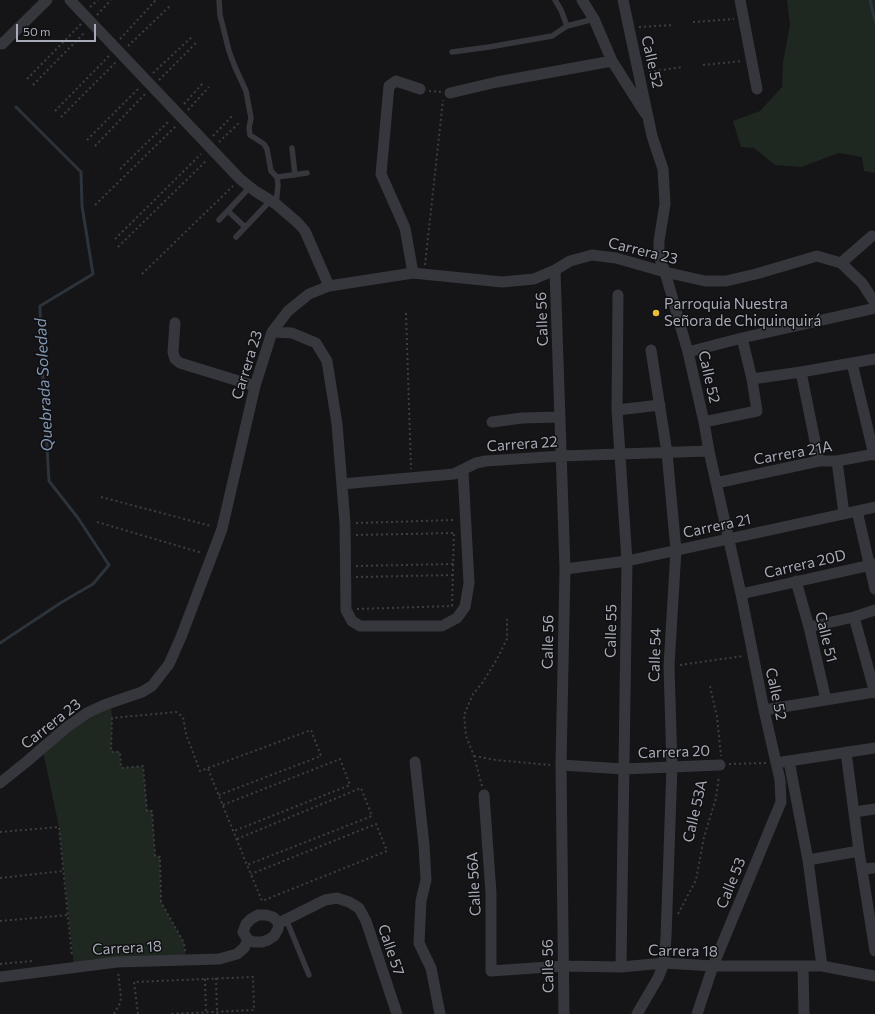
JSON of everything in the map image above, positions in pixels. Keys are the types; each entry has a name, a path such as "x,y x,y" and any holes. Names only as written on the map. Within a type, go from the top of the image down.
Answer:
{"street":[{"path":"2,44 47,0"},
{"path":"70,0 240,179 273,202 298,223 304,231 329,286"},
{"path":"582,0 594,19 612,61 648,119"},
{"name":"Calle 52","path":"623,0 652,136 663,169 665,204 659,241 659,256 688,352 776,763"},
{"path":"740,0 757,89"},
{"path":"450,93 497,82 612,61"},
{"path":"418,273 405,228 382,174 389,86 396,81 420,90"},
{"path":"872,236 841,263 862,283 875,303"},
{"name":"Carrera 23","path":"0,783 87,712 104,704 142,692 152,686 169,664 181,637 222,529 254,386 272,332 288,310 309,294 329,286 418,273 502,282 534,279 555,270 570,261 592,255 616,258 665,272 705,281 726,281 756,274 816,256 841,263"},
{"name":"Calle 56","path":"555,270 565,569 561,765 564,1014"},
{"name":"Calle 55","path":"618,295 617,410 626,561 621,967"},
{"path":"688,352 742,338 875,308"},
{"path":"175,323 173,352 175,359 180,363 254,386"},
{"path":"272,332 292,333 316,343 327,361 337,424 345,523 346,610 352,621 360,626 442,626 457,618 465,607 469,583 463,470"},
{"path":"704,422 757,411 752,379 742,338"},
{"name":"Calle 54","path":"651,350 667,453 676,550 669,666 672,766 664,963"},
{"path":"752,379 875,359"},
{"path":"852,363 874,454"},
{"path":"801,372 819,461"},
{"path":"617,410 660,405"},
{"path":"492,422 522,418 560,417"},
{"name":"Carrera 22","path":"342,484 454,474 486,460 709,451"},
{"name":"Carrera 21A","path":"716,483 819,461 837,461 874,454"},
{"path":"837,461 844,514"},
{"name":"Carrera 21","path":"565,569 626,561 875,507"},
{"path":"857,511 872,564 875,589"},
{"name":"Carrera 20D","path":"741,594 872,564"},
{"name":"Calle 51","path":"796,581 809,627 826,700"},
{"path":"809,627 854,617 875,610"},
{"path":"764,710 875,693 854,617"},
{"path":"776,763 875,748"},
{"path":"846,752 859,851 875,951"},
{"path":"789,761 808,860 822,966"},
{"path":"415,762 424,845 426,880 421,901 419,943 431,968 440,1014"},
{"name":"Calle 53","path":"697,1014 713,966 780,802 780,780 776,763"},
{"name":"Carrera 20","path":"561,765 624,769 720,765"},
{"name":"Calle 56A","path":"484,795 491,893 490,971"},
{"path":"854,812 875,809"},
{"path":"808,860 859,851"},
{"path":"862,869 875,868"},
{"name":"Calle 57","path":"282,921 325,900 337,898 349,902 359,908 366,922 397,1014"},
{"path":"258,915 266,915 282,921 274,936 262,942 248,940 243,932 244,928 251,919 258,915"},
{"name":"Carrera 18","path":"0,977 117,962 228,958 237,954 244,948 248,940"},
{"path":"637,1014 658,978 664,963"},
{"name":"Carrera 18","path":"490,971 563,966 621,967 664,963 713,966 822,966 875,976"},
{"path":"803,966 804,1014"}],"lane":[{"path":"219,0 220,15 229,51 246,91 251,118 249,128 250,134 264,144 271,171 277,177 278,185 273,202 236,237"},
{"path":"556,0 567,26"},
{"path":"452,52 552,36 567,26 594,19"},
{"path":"292,148 294,175"},
{"path":"277,177 308,173"},
{"path":"219,220 250,187"},
{"path":"228,211 245,227"},
{"path":"282,921 309,975"}],"path":[{"path":"27,79 112,0"},
{"path":"61,116 118,51 156,0"},
{"path":"55,111 118,51 170,5"},
{"path":"694,22 744,18"},
{"path":"32,85 90,21"},
{"path":"628,28 674,25"},
{"path":"95,146 148,83 193,36"},
{"path":"87,140 148,83 198,41"},
{"path":"703,65 752,61"},
{"path":"639,73 683,67"},
{"path":"95,205 179,116 203,82"},
{"path":"120,169 209,87"},
{"path":"418,273 443,92 420,90"},
{"path":"118,247 210,148 233,115"},
{"path":"115,239 210,148 240,122"},
{"path":"142,274 240,179"},
{"path":"406,313 412,478"},
{"path":"101,497 222,529"},
{"path":"346,610 452,606 454,513"},
{"path":"345,523 454,520"},
{"path":"98,522 211,556"},
{"path":"345,535 454,533"},
{"path":"345,566 453,564"},
{"path":"345,578 453,575"},
{"path":"484,795 474,756 466,736 464,715 473,694 483,682 500,653 506,639 507,619"},
{"path":"669,666 753,655"},
{"name":"Calle 53A","path":"676,918 696,880 704,838 716,798 721,751 718,724 710,686"},
{"path":"186,960 184,943 161,902 160,857 155,856 152,811 147,811 143,766 120,768 120,752 111,752 112,718 176,712 183,717 186,734 200,771 311,730 321,756 219,795"},
{"path":"474,756 543,765 561,765"},
{"path":"223,805 340,758 350,785 234,831"},
{"name":"Carrera 20","path":"720,765 776,763"},
{"path":"208,769 262,901 387,851 376,824 251,874"},
{"path":"237,839 361,788 372,816 247,865"},
{"path":"0,832 59,826 72,957"},
{"path":"0,878 63,871"},
{"path":"0,921 68,915"},
{"path":"114,1014 122,997 117,962"},
{"path":"138,1014 134,982 253,977 254,1010 217,1013 206,1012 170,1014"},
{"path":"216,978 217,1013"},
{"path":"205,979 206,1012"}],"shaded area":[{"path":"787,0 875,0 875,173 864,171 862,157 839,153 801,167 775,165 754,148 741,147 733,121 760,111 782,87 783,62 790,25"},
{"path":"111,702 111,751 120,752 121,768 143,766 147,810 152,811 155,856 160,857 161,902 184,943 186,960 74,966 59,827 42,747"}],"waterway":[{"path":"870,0 875,21"},
{"name":"Quebrada Soledad","path":"0,643 62,602 93,584 109,565 78,518 49,481 40,306 93,274 82,206 81,172 16,107"}],"place":[{"name":"Parroquia Nuestra Señora de Chiquinquirá","path":"656,313"}]}
